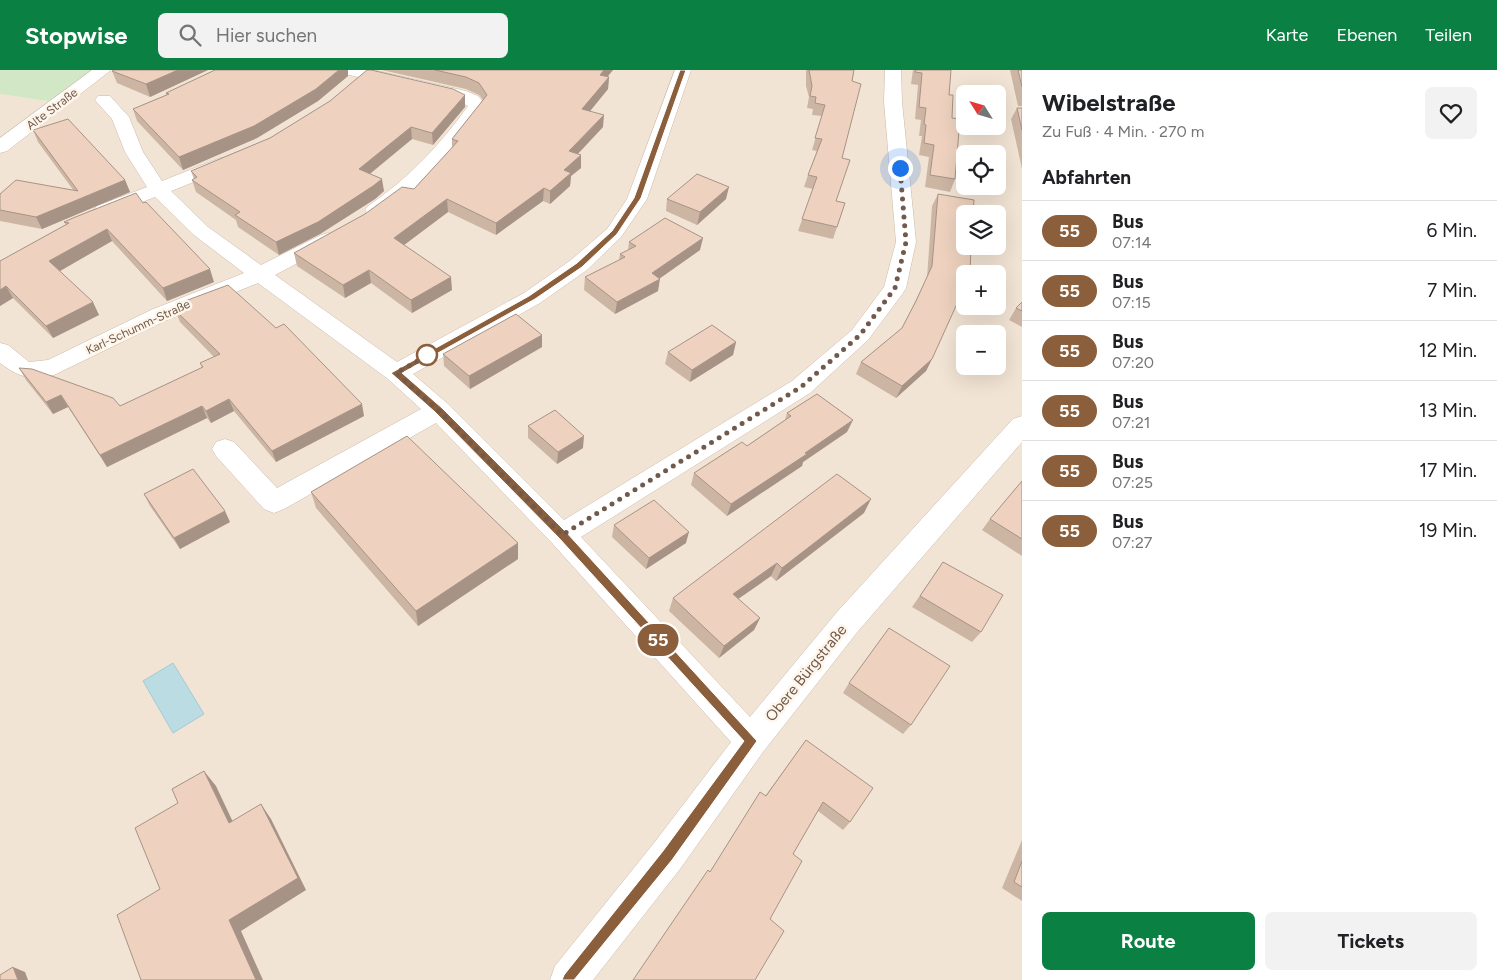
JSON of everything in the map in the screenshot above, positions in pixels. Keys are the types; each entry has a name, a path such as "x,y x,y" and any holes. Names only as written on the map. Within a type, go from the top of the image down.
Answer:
{"street":[{"name":"Alte Straße","path":"0,147 103,70"},
{"path":"396,373 532,298 579,265 614,233 637,198 683,70"},
{"path":"562,535 801,387 860,335 895,288 906,242 893,102 893,70"},
{"path":"345,90 358,72"},
{"name":"Karl-Schumm-Straße","path":"0,351 22,368 35,371 54,367 159,315 260,274 354,224 382,206 426,169 451,143 477,106 472,100 460,95 358,72"},
{"path":"104,100 129,113 134,152 158,189 201,231 396,373 438,410 562,535 751,741"},
{"path":"86,218 242,155"},
{"path":"225,449 274,502 438,410"},
{"name":"Obere Bürgstraße","path":"569,980 667,856 751,741 848,621 980,476 1022,425"}],"shaded area":[{"path":"99,70 1022,70 1022,980 0,980 0,94 54,102"}],"green space":[{"path":"0,70 99,70 54,102 0,94"}],"water":[{"path":"173,663 204,714 173,733 143,681"}],"building":[{"path":"113,70 178,70 146,84"},
{"path":"215,70 339,70 316,89 254,126 179,157 133,109 169,94 166,93"},
{"path":"367,70 453,89 465,95 432,133 411,127 359,169 382,179 318,222 276,242 235,215 240,212 192,180 197,177 191,171 270,138 330,101"},
{"path":"435,70 604,70 600,75 609,77 582,109 604,115 569,151 581,155 564,170 571,173 550,191 544,188 496,223 447,199 394,238 451,277 411,300 369,270 343,285 294,253 365,214 402,187 414,189 458,141 452,139 487,95 479,83 466,77"},
{"path":"809,70 854,70 852,81 861,84 842,158 850,160 836,201 845,203 837,227 802,219 817,177 808,175 822,139 815,138 825,105 815,103 816,97 810,96 812,86"},
{"path":"916,70 951,70 949,95 953,95 952,118 956,118 956,135 959,135 958,145 956,145 955,179 930,175 934,145 924,143 926,108 919,107 922,73 915,72"},
{"path":"1018,70 1022,70 1022,87"},
{"path":"1017,108 1022,108 1022,130"},
{"path":"68,119 125,180 36,217 0,210 0,194 16,180 78,191 33,130"},
{"path":"697,174 729,187 700,212 667,199"},
{"path":"136,193 143,203 146,202 210,269 163,288 107,229 49,261 93,302 46,326 6,286 0,290 0,261 69,223 64,222"},
{"path":"938,194 974,200 974,205 956,205 956,255 971,255 970,265 956,265 956,306 932,359 902,386 861,362 902,328 932,266"},
{"path":"665,218 703,238 652,273 660,279 617,302 585,277 625,257 620,254 636,246 629,242"},
{"path":"228,285 276,328 284,324 362,404 272,451 229,399 206,411 202,406 100,455 61,395 46,402 19,368 32,369 113,398 120,406 203,367 200,363 220,354 175,310 180,308 177,304"},
{"path":"1022,302 1022,311 1016,308"},
{"path":"516,314 542,335 469,376 443,354"},
{"path":"712,325 736,342 692,370 668,352"},
{"path":"817,394 853,420 805,453 807,454 731,504 694,473 742,442 747,446 791,416 787,413"},
{"path":"555,410 584,436 558,452 528,426"},
{"path":"407,436 518,543 416,611 311,492"},
{"path":"193,469 225,511 174,538 144,494"},
{"path":"837,474 871,499 782,568 777,563 733,594 760,618 724,646 673,598"},
{"path":"1022,481 1022,539 990,519"},
{"path":"654,500 689,532 649,558 614,525"},
{"path":"943,562 1003,595 981,632 920,596"},
{"path":"889,628 950,666 911,725 849,683"},
{"path":"806,740 873,788 850,822 823,802 793,854 802,861 770,919 784,931 755,980 633,980 708,870 710,872 760,792 766,796"},
{"path":"204,771 229,823 261,804 298,878 229,920 256,980 141,980 117,915 160,889 135,828 178,803 172,789"},
{"path":"1022,861 1022,887 1014,882"},
{"path":"13,967 18,980 0,980 0,975"}],"bus line":[{"name":"55","path":"569,980 667,856 751,741 562,535 438,410 396,373 532,298 579,265 614,233 637,198 683,70"}],"route":[{"path":"427,355 430,354 396,373 438,410 562,535 801,387 860,335 895,288 906,242 900,168"}]}
